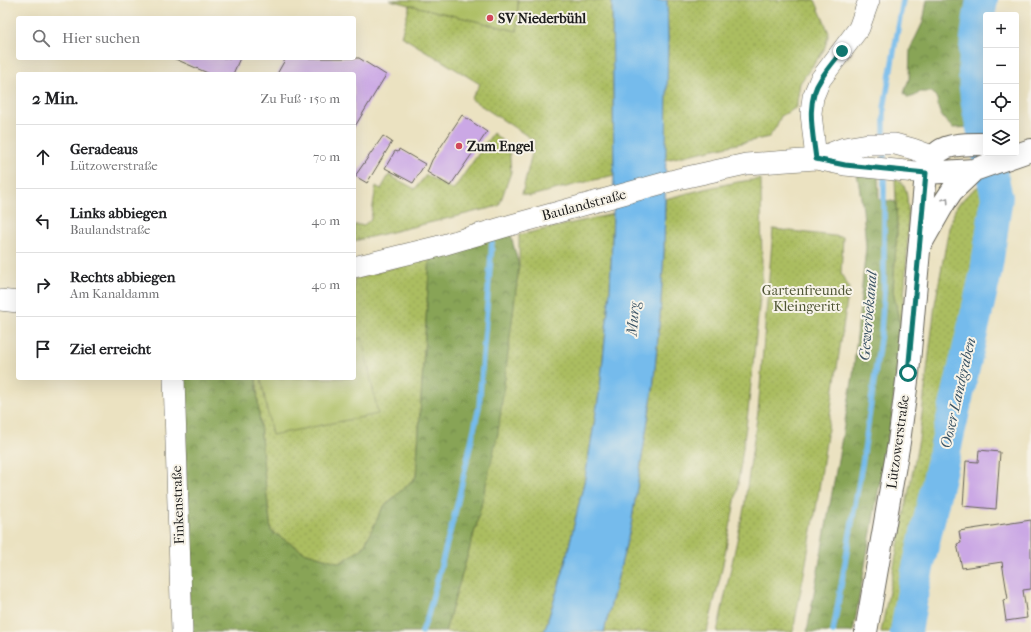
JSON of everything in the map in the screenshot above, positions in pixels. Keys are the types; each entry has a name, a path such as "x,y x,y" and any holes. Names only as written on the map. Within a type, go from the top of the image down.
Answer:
{"main road":[{"path":"1019,143 1031,142"},
{"path":"929,165 940,150 948,147 979,144"},
{"name":"Baulandstraße","path":"929,165 984,167 1031,150"},
{"name":"Lützowerstraße","path":"866,632 899,442 908,373 919,246 929,165"},
{"path":"919,246 948,197 963,180 984,167"}],"street":[{"path":"816,159 811,113 813,97 820,80 859,28 869,0"},
{"name":"Baulandstraße","path":"816,159 844,148 868,144 895,144 914,148 929,165"},
{"name":"Baulandstraße","path":"356,267 436,247 527,220 678,179 746,164 816,159 864,168 892,170 929,165"},
{"path":"0,300 16,302"},
{"name":"Finkenstraße","path":"174,380 182,632"}],"green space":[{"name":"SV Niederbühl","path":"390,0 518,0 517,31 402,3"},
{"path":"518,0 612,0 614,175 530,196 522,194 535,141 471,99 480,84 401,36 410,5 517,31"},
{"path":"667,0 815,0 829,33 824,50 800,83 797,107 781,116 769,137 665,160 668,39"},
{"path":"927,0 974,0 968,39 967,78 977,127 953,128 941,115 937,99 932,92 920,92 915,96 908,98 904,93 909,79 910,49 923,22"},
{"path":"493,133 509,147 511,172 499,206 356,241 356,225 364,225 371,219 376,186 381,189 389,175 415,189 426,175 453,190"},
{"path":"857,173 878,175 879,199 896,202 897,230 893,291 901,330 892,415 853,632 807,632 853,376 866,247 863,210"},
{"path":"1003,174 1006,221 964,420 932,540 918,632 881,632 919,439 935,304 949,228 956,207 968,194 984,182"},
{"path":"895,178 904,186 907,196 908,211 907,255 901,330 893,291 897,230"},
{"path":"761,179 762,279 748,412 737,491 722,569 707,632 604,632 631,525 653,389 660,316 664,252 665,199 749,180"},
{"path":"613,214 610,290 600,388 585,478 563,572 544,632 445,632 477,523 519,266 519,235"},
{"name":"Gartenfreunde Kleingeritt","path":"773,229 843,237 841,274 849,287 816,509 793,632 717,632 744,508 758,411"},
{"path":"510,232 519,266 498,433 477,523 445,632 190,632 183,380 256,380 271,531 304,552 340,563 363,548 383,507 416,477 430,257"},
{"path":"430,257 416,477 383,507 363,548 340,563 304,552 271,531 256,380 356,380 356,278"},
{"path":"362,338 378,414 272,435 261,380 356,380 356,340"}],"water":[{"name":"Murg","path":"612,0 667,0 668,39 664,252 653,389 631,525 604,632 544,632 563,572 585,478 600,388 610,290 613,214"}],"building":[{"path":"356,58 359,58 386,75 356,125 356,72 278,72 285,60 356,60"},
{"path":"178,60 239,60 234,72 205,72"},
{"name":"Zum Engel","path":"462,115 487,132 450,186 427,172 432,160"},
{"path":"383,136 392,142 367,183 356,177"},
{"path":"399,149 425,164 413,183 385,168 395,151 398,152"},
{"path":"979,450 1000,452 996,509 963,506 966,461 978,462"},
{"path":"1031,520 1031,589 1023,590 1027,618 1006,621 1003,600 1008,599 1002,562 962,568 957,544 961,543 959,531"}],"waterway":[{"name":"Gewerbekanal","path":"884,140 884,108 903,0"},
{"name":"Ooser Landgraben","path":"982,0 976,36 974,74 977,104 983,132"},
{"name":"Gewerbekanal","path":"833,632 863,459 881,332 884,291 884,148"},
{"name":"Ooser Landgraben","path":"906,632 914,585 986,272 997,197 988,156"},
{"path":"422,632 428,615 457,505 479,407 492,243"}],"place":[{"name":"SV Niederbühl","path":"490,18"},
{"name":"Zum Engel","path":"459,146"}],"route":[{"path":"842,51 820,80 813,97 811,113 816,159 864,168 926,173 908,373"}]}
